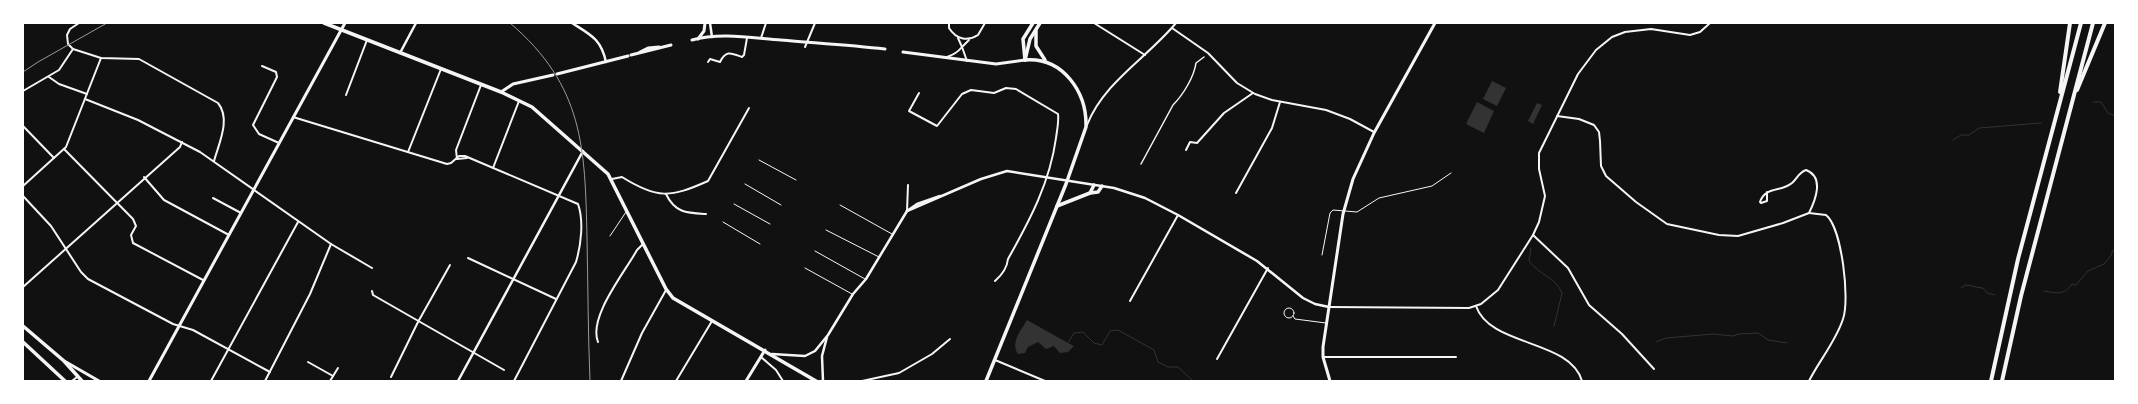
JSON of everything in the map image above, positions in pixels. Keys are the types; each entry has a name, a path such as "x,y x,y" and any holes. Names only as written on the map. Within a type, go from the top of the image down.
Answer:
{"highway":[{"path":"2058,107 2070,23"},
{"path":"1992,381 2018,259 2080,23"},
{"path":"2002,381 2021,296 2092,23"},
{"path":"2068,116 2105,23"}],"main road":[{"path":"324,23 441,70 501,92 532,107 583,151 612,179 666,289 676,301 765,350 816,381"},
{"path":"149,381 345,23"},
{"path":"698,39 704,32 705,23"},
{"path":"1025,60 1023,40 1033,23"},
{"path":"1025,60 1029,42 1040,23"},
{"path":"1330,381 1323,357 1326,324 1344,211 1354,175 1374,133 1435,23"},
{"path":"1037,30 1036,46 1045,61"},
{"path":"692,40 712,37 747,38 885,49"},
{"path":"501,92 513,84 671,45"},
{"path":"903,52 999,64 1025,60 1045,61 1059,67 1074,84 1085,110 1086,128 1057,206 986,381"},
{"path":"1090,193 1094,184"},
{"path":"1057,206 1063,205 1090,193 1098,192 1102,186"},
{"path":"23,326 60,358 82,381"},
{"path":"23,342 65,381"},
{"path":"746,381 765,350"},
{"path":"60,358 99,381"}],"street":[{"path":"79,23 70,29 67,34 67,41 73,48 101,58 139,59 218,103 224,112 224,119 214,162"},
{"path":"400,54 416,23"},
{"path":"572,23 599,42 603,48 606,62"},
{"path":"710,23 712,37"},
{"path":"761,39 766,23"},
{"path":"805,47 815,23"},
{"path":"949,23 951,31 958,38 967,60"},
{"path":"947,57 954,55 981,32 985,23"},
{"path":"1094,23 1145,54"},
{"path":"1086,128 1094,110 1109,89 1176,23"},
{"path":"772,354 805,356 815,351 828,335 853,294 866,279 907,211 917,204 1000,172 1007,171 1094,184 1135,194 1178,215 1268,268 1303,298 1315,304 1329,307 1452,309 1476,306 1491,297 1503,284 1533,235 1539,222 1545,196 1538,164 1539,153 1578,74 1596,50 1612,37 1644,29 1690,35 1700,32 1710,23"},
{"path":"1172,28 1208,53 1237,83 1252,93 1280,102 1326,110 1350,119 1374,133"},
{"path":"708,62 710,58 720,62 726,53 729,52 742,56 744,55 747,38"},
{"path":"958,38 971,39"},
{"path":"346,95 367,40"},
{"path":"23,91 49,77 64,65 73,48"},
{"path":"1141,164 1173,105 1195,71 1196,63 1204,57"},
{"path":"23,186 64,149 101,58"},
{"path":"262,66 276,72 278,75 253,122 255,129 264,137 279,143"},
{"path":"408,152 441,70"},
{"path":"49,77 59,84 86,94"},
{"path":"457,159 456,150 481,85"},
{"path":"919,93 909,111 937,126 962,94 971,90 994,93 1006,88 1016,89 1057,111 1059,116 1048,177 1026,226 1008,259 1008,264 1002,274 995,281"},
{"path":"1186,150 1190,142 1197,143 1224,113 1252,93"},
{"path":"85,99 138,120 182,142 214,162 331,244 372,268"},
{"path":"493,168 519,100"},
{"path":"1236,193 1272,128 1280,102"},
{"path":"612,179 622,177 643,190 666,194 685,190 708,181 749,108"},
{"path":"1557,116 1579,119 1594,125 1599,136 1601,166 1606,176 1636,202 1667,224 1719,235 1738,236 1783,223 1809,213 1826,215 1833,224 1842,261 1846,305 1841,325 1808,381"},
{"path":"294,117 446,164 457,159 467,158 578,204 581,218 578,255 514,381"},
{"path":"23,126 54,158"},
{"path":"23,286 180,146 182,142"},
{"path":"64,149 136,224 136,228 131,235 133,243 203,280"},
{"path":"458,381 583,151"},
{"path":"1767,192 1767,201 1761,203 1761,198 1767,192 1788,186 1804,171 1810,171 1815,178 1817,189 1816,200 1809,213"},
{"path":"144,177 164,200 229,235"},
{"path":"907,211 908,185"},
{"path":"666,194 671,204 679,211 685,213 706,214"},
{"path":"23,196 44,218 81,272 88,279 179,326 193,330 270,372"},
{"path":"213,198 241,213"},
{"path":"1130,301 1178,215"},
{"path":"211,381 298,222"},
{"path":"1533,235 1568,268 1589,305 1622,334 1654,368"},
{"path":"265,381 316,280 331,244"},
{"path":"598,342 595,329 601,314 637,250 644,244"},
{"path":"468,258 556,299"},
{"path":"391,377 418,322 450,264"},
{"path":"1217,359 1268,268"},
{"path":"621,381 642,333 666,289"},
{"path":"372,290 373,295 504,370"},
{"path":"1476,306 1478,313 1494,327 1555,354 1570,363 1578,370 1582,381"},
{"path":"676,381 712,321"},
{"path":"824,381 822,356 828,335"},
{"path":"862,381 899,373 932,354 950,339"},
{"path":"815,351 820,353 822,356"},
{"path":"761,357 776,370 783,381"},
{"path":"1323,357 1456,357"},
{"path":"995,360 1045,381"},
{"path":"308,362 333,376"},
{"path":"330,381 338,368"},
{"path":"72,381 78,376"}],"lane":[{"path":"759,160 796,180"},
{"path":"1322,255 1330,213 1335,210 1356,212 1379,198 1432,186 1451,173"},
{"path":"745,184 781,205"},
{"path":"734,204 770,224"},
{"path":"840,205 892,235"},
{"path":"610,236 628,210"},
{"path":"723,222 760,244"},
{"path":"826,230 879,257"},
{"path":"815,251 866,279"},
{"path":"805,268 853,294"},
{"path":"1293,316 1294,311 1292,309 1285,310 1284,315 1287,317 1293,316 1295,319 1326,324"}],"shaded area":[{"path":"1492,81 1506,88 1497,106 1483,99"},
{"path":"1477,102 1494,111 1484,133 1466,124"},
{"path":"1537,103 1542,105 1533,124 1528,121"},
{"path":"1027,320 1074,346 1068,352 1060,353 1054,346 1046,349 1038,342 1028,347 1025,353 1018,354 1015,345 1017,337"}],"waterway":[{"path":"2093,102 2101,102 2108,113 2115,116"},
{"path":"1953,140 1961,135 1969,135 1979,128 2041,123"},
{"path":"1531,248 1529,261 1533,266 1556,283 1562,293 1554,326"},
{"path":"2044,291 2060,293 2069,288 2072,284 2076,285 2088,271 2104,264 2112,254 2112,251 2115,250"},
{"path":"1961,288 1965,285 1970,285 1983,288 1987,293 1995,295"},
{"path":"1068,343 1074,333 1083,332 1094,343 1102,345 1110,331 1118,330 1154,350 1158,362 1168,367 1178,367 1193,381"},
{"path":"1656,342 1666,338 1713,334 1733,336 1739,334 1758,333 1768,340 1787,343"}],"railway":[{"path":"23,72 107,23"},
{"path":"510,23 534,47 553,71 566,95 576,120 585,175 590,381"}]}
